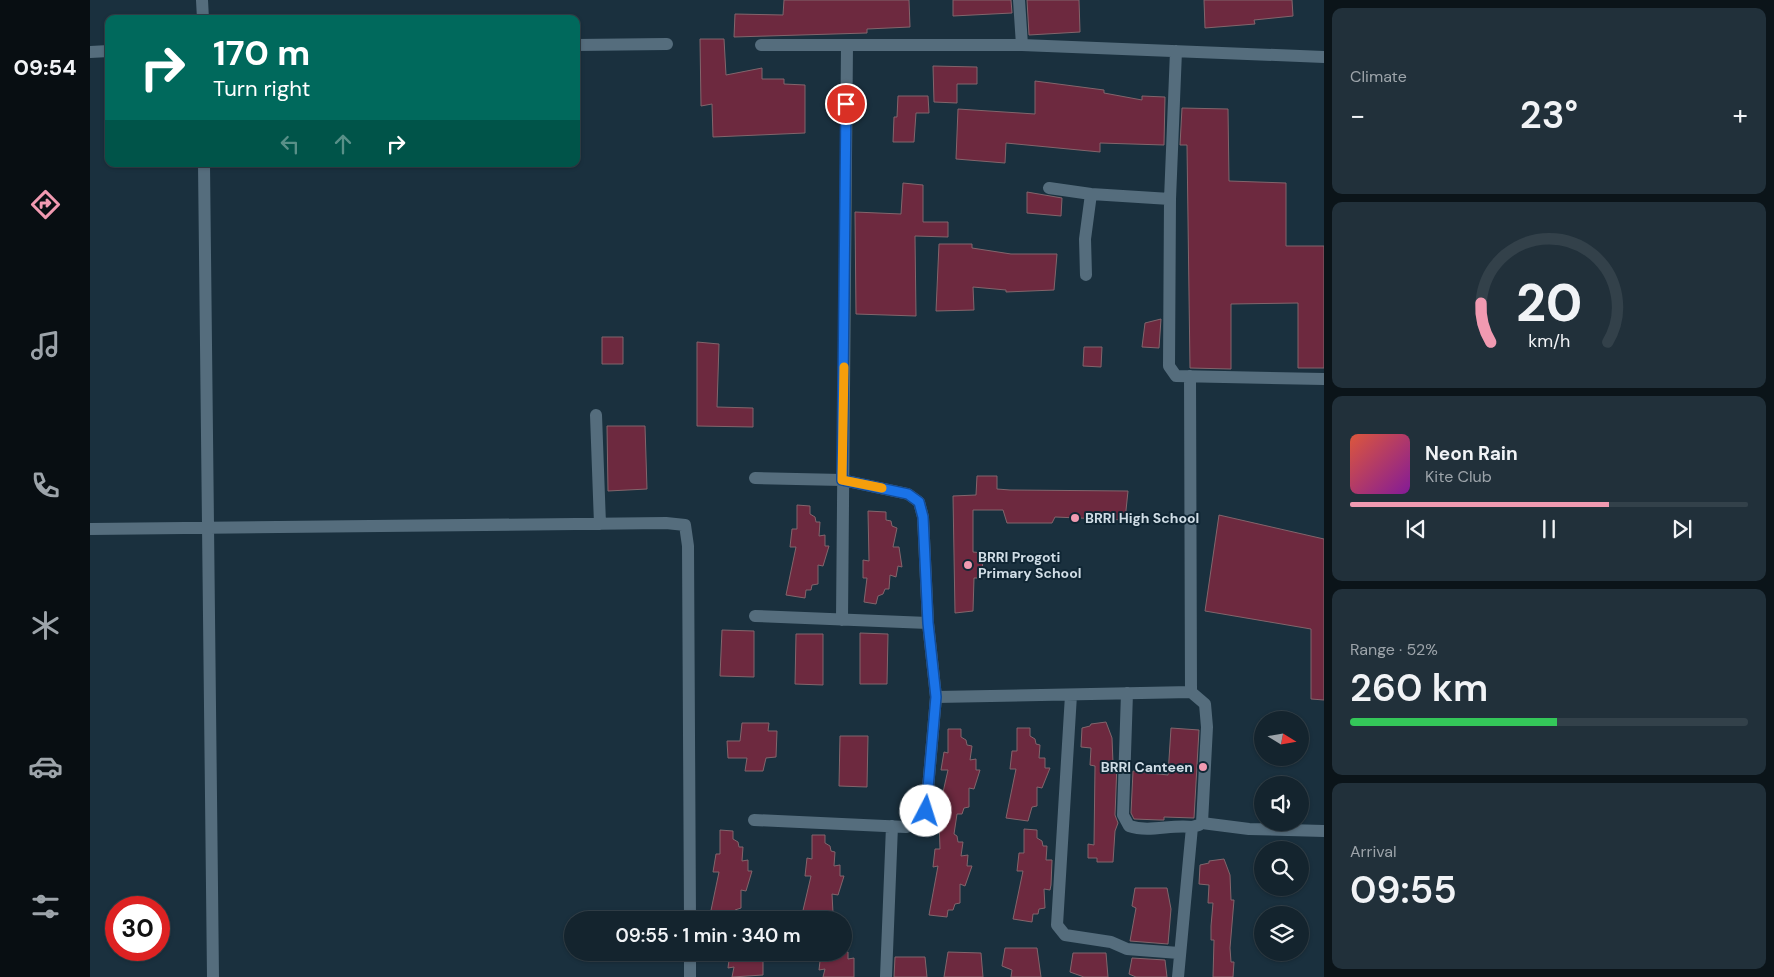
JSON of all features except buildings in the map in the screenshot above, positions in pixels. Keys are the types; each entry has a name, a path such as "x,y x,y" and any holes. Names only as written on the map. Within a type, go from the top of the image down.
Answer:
{"street":[{"path":"202,0 203,15"},
{"path":"1019,0 1022,45"},
{"path":"580,45 667,44"},
{"path":"761,45 1022,45 1324,58"},
{"path":"842,620 847,45"},
{"path":"1176,51 1170,199 1169,366 1176,376 1324,379"},
{"path":"90,52 105,52"},
{"path":"204,167 206,527 213,977"},
{"path":"1050,188 1091,194 1170,199"},
{"path":"1086,275 1085,239 1091,194"},
{"path":"1190,376 1191,692"},
{"path":"596,415 600,524"},
{"path":"754,820 906,827 920,822 926,811 936,697 928,623 923,517 919,502 908,494 842,480 755,478"},
{"path":"90,529 666,523 685,526 688,546 690,911"},
{"path":"755,616 928,623"},
{"path":"936,697 1191,692 1205,704 1207,727 1197,825 1179,953 1178,977"},
{"path":"1127,694 1123,815 1129,826 1138,829 1197,825 1249,829 1324,831"},
{"path":"1071,695 1057,925 1065,936 1111,942 1127,949 1179,953"},
{"path":"886,977 892,826"},
{"path":"690,961 690,977"}],"slow traffic":[{"path":"844,367 842,480 882,488"}],"place":[{"name":"BRRI High School","path":"1075,518"},
{"name":"BRRI Progoti Primary School","path":"968,565"},
{"name":"BRRI Canteen","path":"1203,767"}],"route":[{"path":"846,104 842,480 908,494 919,502 923,517 928,623 936,697 926,811"}]}
